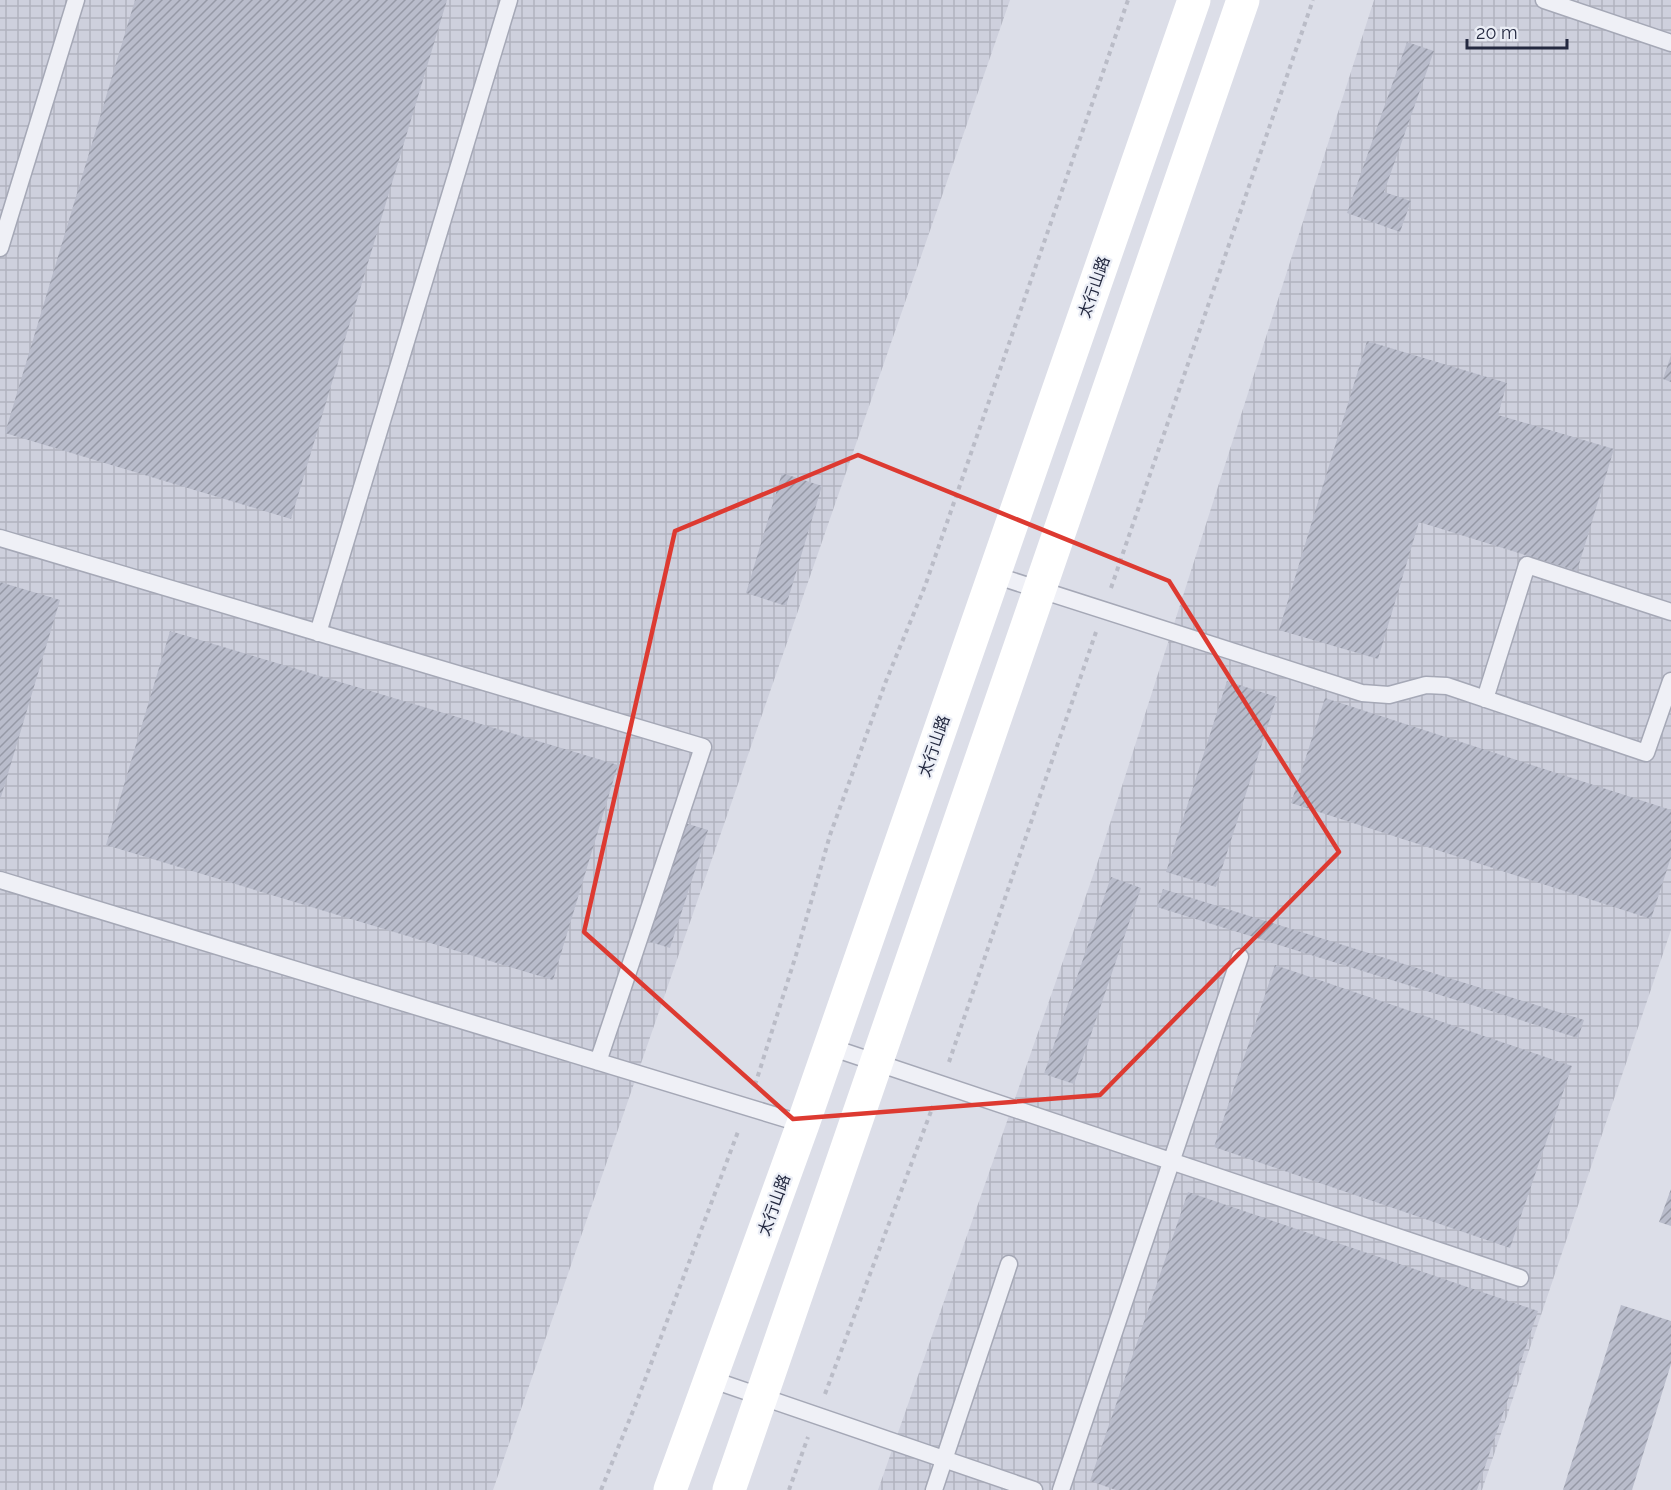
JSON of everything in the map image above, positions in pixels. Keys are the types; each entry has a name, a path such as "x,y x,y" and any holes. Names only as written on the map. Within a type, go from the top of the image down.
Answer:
{"street":[{"name":"太行山路","path":"670,1490 803,1124 1194,0"},
{"path":"729,1490 1243,0"}],"lane":[{"path":"0,248 76,0"},
{"path":"318,633 509,0"},
{"path":"1544,0 1671,43"},
{"path":"0,538 703,747 598,1062"},
{"path":"1485,699 1527,566 1671,612"},
{"path":"994,575 1362,693 1389,695 1426,685 1447,686 1646,753 1671,681"},
{"path":"0,880 803,1124"},
{"path":"1061,1490 1240,957"},
{"path":"830,1047 1520,1278"},
{"path":"934,1490 1010,1264"},
{"path":"710,1379 1034,1490"}],"path":[{"path":"601,1490 748,1107 796,955 830,835 886,681 925,586 1128,0"},
{"path":"789,1490 942,1085 1313,0"}],"highlighted area":[{"path":"858,455 1169,581 1339,852 1100,1095 793,1119 584,932 675,531"}],"shaded area":[{"path":"0,0 1010,0 493,1490 0,1490"},
{"path":"1374,0 1671,0 1671,930 1482,1490 878,1490 1097,864"}],"building":[{"path":"135,0 447,0 291,519 5,433"},
{"path":"1407,42 1434,51 1384,192 1411,201 1400,232 1347,213"},
{"path":"1367,341 1507,383 1498,415 1614,449 1577,571 1419,522 1378,659 1279,630"},
{"path":"1671,355 1671,382 1663,379"},
{"path":"782,473 822,486 786,606 746,593"},
{"path":"0,582 60,600 1,797 0,797"},
{"path":"170,631 618,765 553,980 106,845"},
{"path":"1227,681 1277,697 1216,887 1166,872"},
{"path":"1325,698 1671,810 1671,857 1651,919 1291,803"},
{"path":"685,823 708,830 670,948 647,941"},
{"path":"1111,877 1141,888 1074,1084 1044,1074"},
{"path":"1163,889 1584,1020 1578,1038 1157,907"},
{"path":"1275,965 1572,1066 1510,1248 1214,1147"},
{"path":"1671,1189 1671,1226 1659,1222"},
{"path":"1188,1192 1538,1311 1477,1490 1116,1490 1090,1481"},
{"path":"1621,1305 1671,1321 1671,1364 1632,1490 1563,1490"}]}
